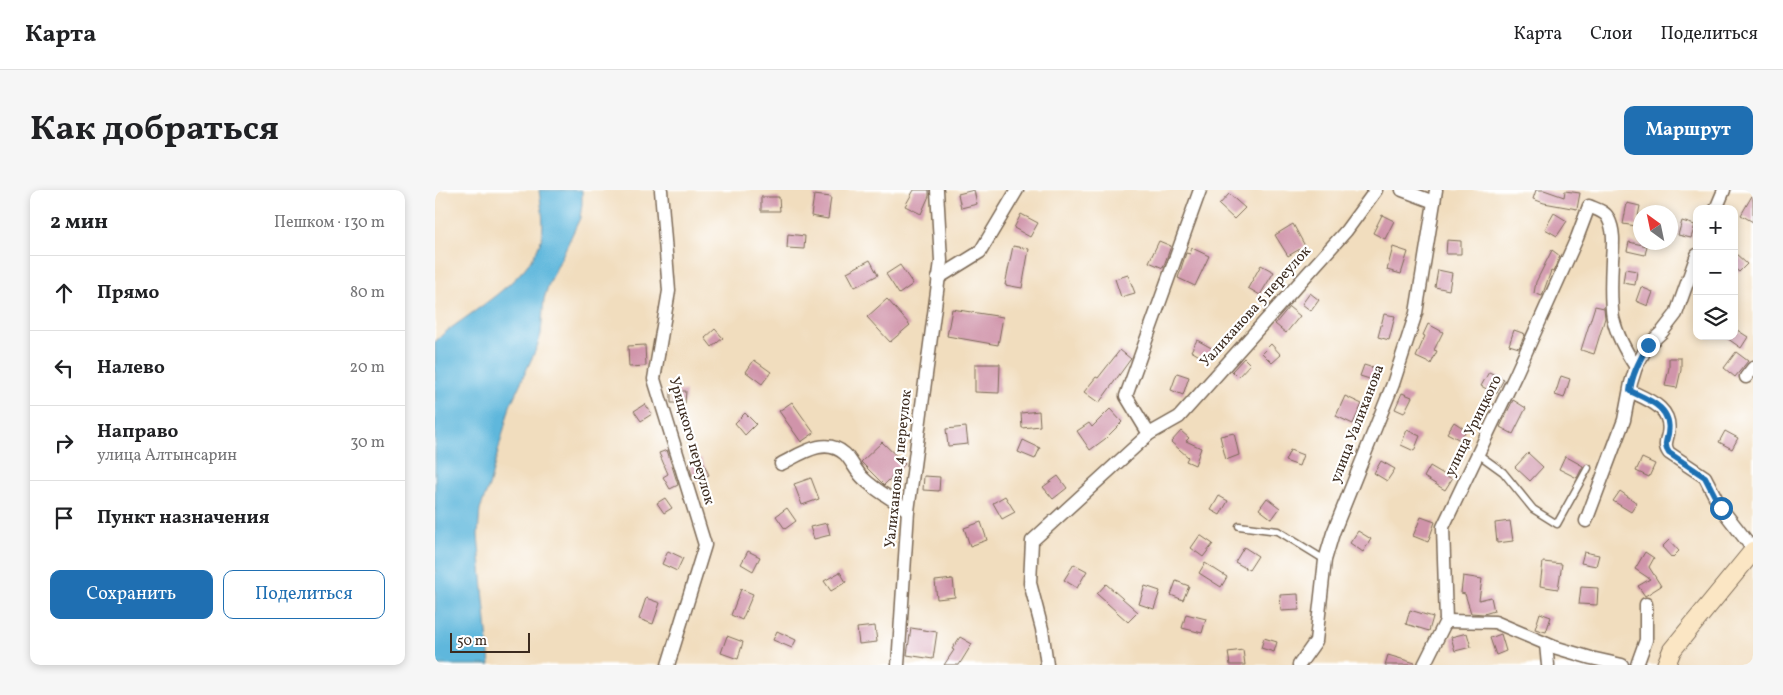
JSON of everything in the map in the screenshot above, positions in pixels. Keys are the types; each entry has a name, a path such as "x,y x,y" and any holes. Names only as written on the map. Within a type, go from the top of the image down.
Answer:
{"street":[{"name":"Урицкого переулок","path":"661,190 669,290 654,379 705,545 668,665"},
{"name":"Уалиханова 4 переулок","path":"899,665 908,511 941,261 937,190"},
{"path":"938,278 980,252 1017,190"},
{"path":"1149,434 1126,396 1200,190"},
{"name":"Уалиханова 5 переулок","path":"1047,665 1042,629 1030,583 1032,541 1149,434 1179,417 1346,231 1376,190"},
{"path":"1403,190 1435,196"},
{"path":"1718,205 1724,190"},
{"name":"улица Уалиханова","path":"1299,665 1316,641 1325,560 1333,533 1393,384 1416,313 1435,196"},
{"name":"улица Урицкого","path":"1424,665 1446,621 1443,527 1516,374 1577,238 1589,206 1601,211 1608,218 1613,235 1611,300 1613,318 1627,354 1636,367"},
{"path":"1585,521 1624,420 1636,367 1648,345 1662,332 1676,314 1693,266"},
{"path":"1630,391 1661,407 1670,425 1665,445 1669,453 1705,477 1721,508 1753,550 1672,650 1665,665"},
{"path":"781,464 819,446 834,446 846,455 863,479 884,496 897,501 908,511"},
{"path":"1637,665 1646,640 1646,604"},
{"path":"1446,621 1495,622 1546,644 1591,658 1622,665"},
{"path":"1546,644 1548,665"}],"lane":[{"path":"1478,454 1503,472 1533,509 1557,524 1588,468"},
{"path":"1239,526 1278,531 1325,560"}],"water":[{"path":"539,190 582,190 582,204 580,218 548,286 544,299 541,334 510,406 489,486 480,509 478,535 490,665 435,665 435,342 512,282 534,256 543,230"}],"building":[{"path":"914,190 929,190 929,196 921,214 905,206"},
{"path":"974,190 977,204 961,208 958,194"},
{"path":"1536,190 1544,190 1564,197 1565,191 1580,193 1577,209 1533,199"},
{"path":"1229,194 1245,208 1234,219 1219,205"},
{"path":"1753,194 1753,222 1741,215"},
{"path":"814,195 831,197 828,219 811,216"},
{"path":"761,197 779,197 780,211 761,211"},
{"path":"1627,203 1636,205 1633,205 1633,226 1623,224"},
{"path":"1554,213 1567,221 1557,236 1545,229"},
{"path":"1021,214 1038,223 1030,237 1014,228"},
{"path":"1382,215 1394,221 1385,239 1373,233"},
{"path":"1682,221 1693,224 1691,238 1678,235"},
{"path":"1293,224 1305,246 1288,256 1275,235"},
{"path":"788,234 805,236 804,249 787,248"},
{"path":"1447,240 1461,241 1461,254 1446,254"},
{"path":"1159,241 1171,246 1163,268 1149,262"},
{"path":"1629,242 1633,243 1633,250 1646,250 1645,255 1627,251"},
{"path":"1013,246 1029,249 1022,288 1005,285"},
{"path":"1393,247 1408,252 1401,274 1387,270"},
{"path":"1192,248 1209,256 1195,286 1178,278 1186,253 1190,254"},
{"path":"1552,250 1560,256 1553,272 1551,271 1542,296 1534,293 1536,282"},
{"path":"1738,256 1747,264 1738,271"},
{"path":"870,260 878,275 855,287 847,272"},
{"path":"900,265 913,284 899,294 886,274"},
{"path":"1261,265 1274,272 1260,295 1248,288"},
{"path":"1625,269 1637,271 1635,285 1623,283"},
{"path":"1438,270 1452,273 1449,290 1435,287"},
{"path":"1128,275 1135,293 1121,297 1115,279"},
{"path":"1641,287 1653,292 1648,306 1636,301"},
{"path":"1310,293 1319,300 1311,311 1302,304"},
{"path":"887,299 910,325 890,342 867,317"},
{"path":"1595,306 1604,308 1605,318 1594,354 1581,350"},
{"path":"1289,307 1300,316 1286,333 1275,324"},
{"path":"952,309 1003,317 998,345 947,336"},
{"path":"1384,314 1395,316 1389,340 1378,337"},
{"path":"1428,324 1443,332 1434,350 1437,351 1431,364 1416,357"},
{"path":"715,329 723,338 712,347 705,338"},
{"path":"1514,330 1525,334 1519,348 1509,345"},
{"path":"1738,331 1748,337 1741,348 1730,340 1738,340"},
{"path":"1197,340 1215,350 1208,361 1191,351"},
{"path":"1271,344 1281,355 1272,363 1262,353"},
{"path":"645,345 646,366 629,367 628,346"},
{"path":"1120,350 1131,359 1099,403 1084,392 1096,377 1098,378"},
{"path":"1736,352 1748,361 1735,377 1724,368"},
{"path":"1244,358 1250,364 1238,377 1232,371"},
{"path":"1669,358 1681,358 1681,370 1677,388 1665,386"},
{"path":"754,360 771,372 762,384 746,372"},
{"path":"975,364 1000,364 999,393 975,392"},
{"path":"1364,365 1380,370 1376,381 1360,376"},
{"path":"1489,372 1504,379 1496,394 1481,386"},
{"path":"1177,373 1189,377 1183,395 1171,390"},
{"path":"1561,376 1570,379 1564,398 1555,395"},
{"path":"671,391 686,391 685,403 671,403"},
{"path":"1402,393 1412,397 1404,413 1395,409"},
{"path":"1345,396 1362,404 1353,424 1336,416"},
{"path":"1513,400 1526,408 1513,434 1500,427"},
{"path":"792,402 814,433 801,442 779,411"},
{"path":"645,404 652,414 641,421 634,411"},
{"path":"1110,409 1122,422 1105,439 1090,450 1077,431 1089,423 1092,427"},
{"path":"1039,411 1040,426 1022,428 1021,413"},
{"path":"745,413 756,424 745,435 735,423"},
{"path":"1454,422 1466,430 1460,440 1447,433"},
{"path":"966,427 968,444 948,446 946,429"},
{"path":"1407,430 1420,436 1414,451 1401,445"},
{"path":"1181,431 1189,438 1186,441 1201,448 1195,465 1186,461 1188,457 1171,442"},
{"path":"1725,431 1738,438 1732,449 1719,442"},
{"path":"1234,433 1239,455 1226,460 1220,436"},
{"path":"1023,440 1040,448 1035,459 1018,452"},
{"path":"882,442 905,464 884,485 861,462"},
{"path":"667,450 678,485 670,489 663,477 668,474 659,453"},
{"path":"1290,450 1303,455 1299,466 1285,461"},
{"path":"1528,453 1543,467 1530,481 1515,467"},
{"path":"1565,456 1583,466 1577,478 1559,469"},
{"path":"701,458 709,475 697,481 694,475 692,476 689,464"},
{"path":"1642,458 1655,464 1649,477 1636,471"},
{"path":"1381,461 1395,469 1387,481 1374,473"},
{"path":"1430,466 1452,479 1445,490 1424,477"},
{"path":"924,476 940,477 939,491 923,490"},
{"path":"1058,476 1067,488 1053,499 1043,487"},
{"path":"811,478 819,499 802,505 794,484"},
{"path":"1620,491 1637,503 1631,512 1613,501"},
{"path":"1005,496 1015,512 1002,519 993,503"},
{"path":"1219,496 1228,501 1220,515 1211,510"},
{"path":"665,498 672,508 664,513 657,503"},
{"path":"1267,498 1280,508 1272,519 1259,509"},
{"path":"787,508 796,521 785,529 776,516"},
{"path":"1421,517 1435,522 1428,542 1413,536"},
{"path":"1510,521 1513,541 1497,543 1495,523"},
{"path":"981,522 987,540 970,546 964,528"},
{"path":"827,523 830,535 814,539 810,527"},
{"path":"1358,531 1371,539 1363,552 1350,543"},
{"path":"1200,535 1213,544 1203,557 1191,548"},
{"path":"1669,540 1679,551 1672,558 1662,547"},
{"path":"1244,547 1258,556 1249,570 1235,562"},
{"path":"668,551 683,558 677,571 662,564"},
{"path":"748,551 760,557 753,571 741,564"},
{"path":"1584,552 1599,555 1596,566 1581,563"},
{"path":"1645,552 1654,558 1649,567 1661,586 1645,596 1638,586 1650,579 1635,569"},
{"path":"1543,562 1562,564 1558,589 1540,586"},
{"path":"1205,563 1227,577 1221,587 1199,573"},
{"path":"1074,564 1087,571 1077,588 1064,580"},
{"path":"840,572 846,582 831,591 824,581"},
{"path":"1463,576 1482,579 1479,600 1491,597 1494,611 1484,614 1471,613 1465,594 1461,593"},
{"path":"953,579 955,597 937,599 935,581"},
{"path":"1176,581 1189,586 1183,600 1171,595"},
{"path":"1106,584 1138,612 1128,622 1097,594"},
{"path":"1145,586 1160,591 1154,609 1139,604"},
{"path":"1581,587 1598,588 1597,605 1579,604"},
{"path":"741,589 753,594 742,620 731,615"},
{"path":"1298,594 1299,610 1281,611 1280,595"},
{"path":"646,598 660,603 653,624 639,619"},
{"path":"1410,610 1433,617 1429,631 1406,624"},
{"path":"1540,613 1551,617 1546,632 1535,629"},
{"path":"1186,614 1206,619 1202,633 1182,628"},
{"path":"875,626 877,642 859,644 857,628"},
{"path":"911,628 937,632 933,659 907,655"},
{"path":"777,631 796,640 792,648 773,640"},
{"path":"1467,633 1471,647 1455,651 1451,637"},
{"path":"1501,634 1506,651 1496,655 1490,638"},
{"path":"727,636 743,642 738,659 721,653"},
{"path":"960,637 972,644 959,665 944,665 954,650 952,649"},
{"path":"1264,638 1277,642 1274,652 1261,648"},
{"path":"1243,650 1245,665 1230,665 1228,652"},
{"path":"1388,655 1415,663 1415,665 1385,665"}],"route":[{"path":"1648,345 1636,367 1630,391 1661,407 1670,425 1665,445 1669,453 1705,477 1721,508"}]}
